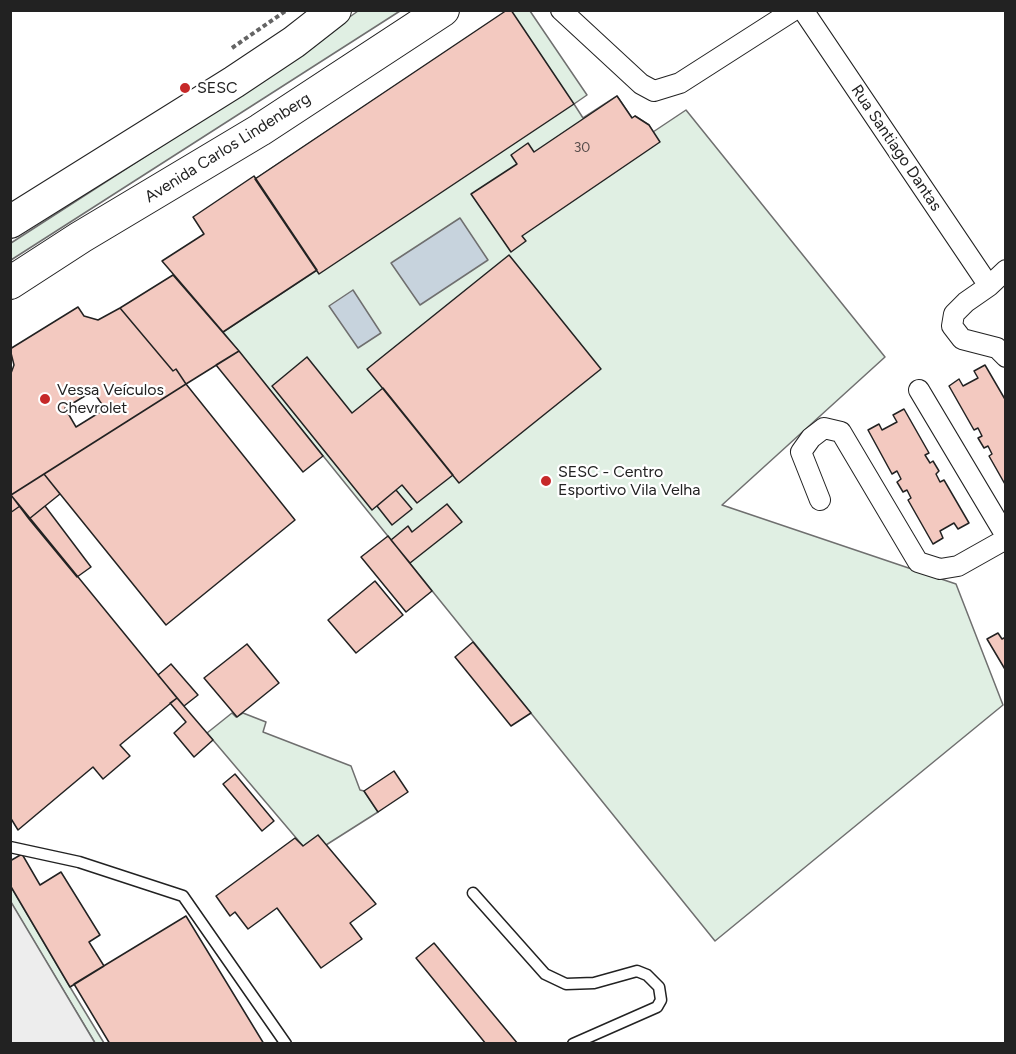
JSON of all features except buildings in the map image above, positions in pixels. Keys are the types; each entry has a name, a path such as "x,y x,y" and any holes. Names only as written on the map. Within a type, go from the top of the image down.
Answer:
{"main road":[{"path":"10,222 234,82 294,42 335,10"},
{"name":"Avenida Carlos Lindenberg","path":"10,283 81,237 260,130 443,10"}],"street":[{"path":"561,10 641,84 654,91 680,83 794,10"},
{"name":"Rua Santiago Dantas","path":"803,10 989,286"},
{"path":"1005,270 954,314 952,326 962,339 997,348 1005,357"},
{"path":"820,500 801,452 810,438 824,428 841,432 918,561 940,569 958,566 1005,537 919,390"}],"lane":[{"path":"10,847 79,862 183,896 286,1044"},
{"path":"473,893 545,974 566,984 594,983 637,971 647,975 659,987 661,1000 657,1007 573,1044"}],"green space":[{"path":"358,11 400,11 11,260 11,243 242,94"},
{"name":"SESC - Centro Esportivo Vila Velha","path":"507,11 530,11 587,95 574,104 583,118 617,96 632,118 635,116 649,125 653,132 686,110 885,357 722,505 956,584 1003,705 715,941 223,332 317,270 255,179"},
{"path":"232,713 236,717 243,713 266,722 263,732 351,766 360,790 364,791 378,812 326,845 303,846 207,733"},
{"path":"10,885 104,1043 95,1043 11,903"}],"shaded area":[{"path":"460,218 488,260 420,305 391,263"},
{"path":"353,290 381,333 358,348 329,306"},
{"path":"11,902 95,1043 11,1043"}],"place":[{"name":"SESC","path":"185,88"},
{"name":"Vessa Veículos Chevrolet","path":"45,399"},
{"name":"SESC - Centro Esportivo Vila Velha","path":"546,481"}]}
